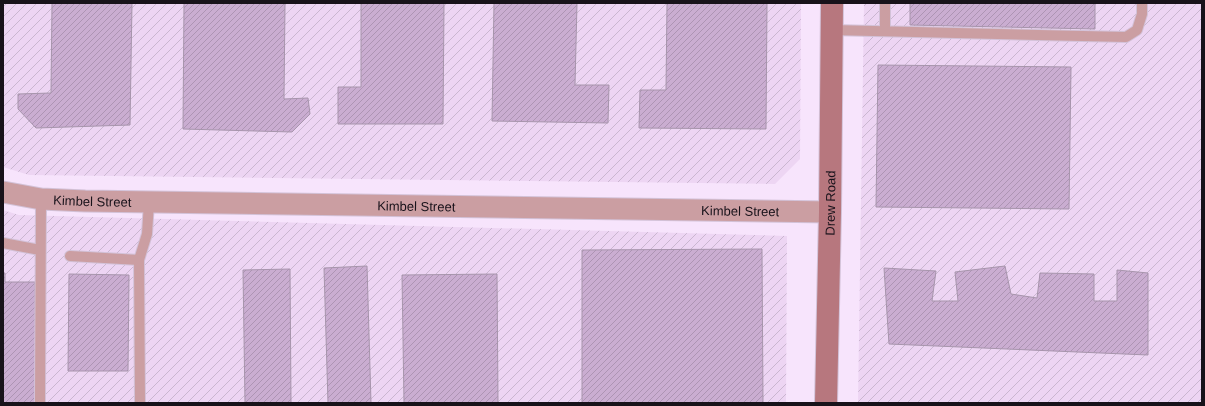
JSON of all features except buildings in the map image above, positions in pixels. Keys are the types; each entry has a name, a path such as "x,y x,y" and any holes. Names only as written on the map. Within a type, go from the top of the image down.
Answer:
{"street":[{"name":"Drew Road","path":"826,403 832,3"},
{"name":"Kimbel Street","path":"3,192 41,199 85,201 830,212"}],"lane":[{"path":"885,3 885,31"},
{"path":"832,30 1126,37 1137,30 1142,14 1142,3"},
{"path":"40,403 41,199"},
{"path":"140,403 139,260 147,234 149,202"},
{"path":"3,243 40,250"},
{"path":"70,256 139,260"}],"shaded area":[{"path":"3,3 801,3 800,159 775,184 29,175 3,167"},
{"path":"864,3 1202,3 1202,403 858,403"},
{"path":"3,210 19,215 787,236 786,403 3,403"}]}
